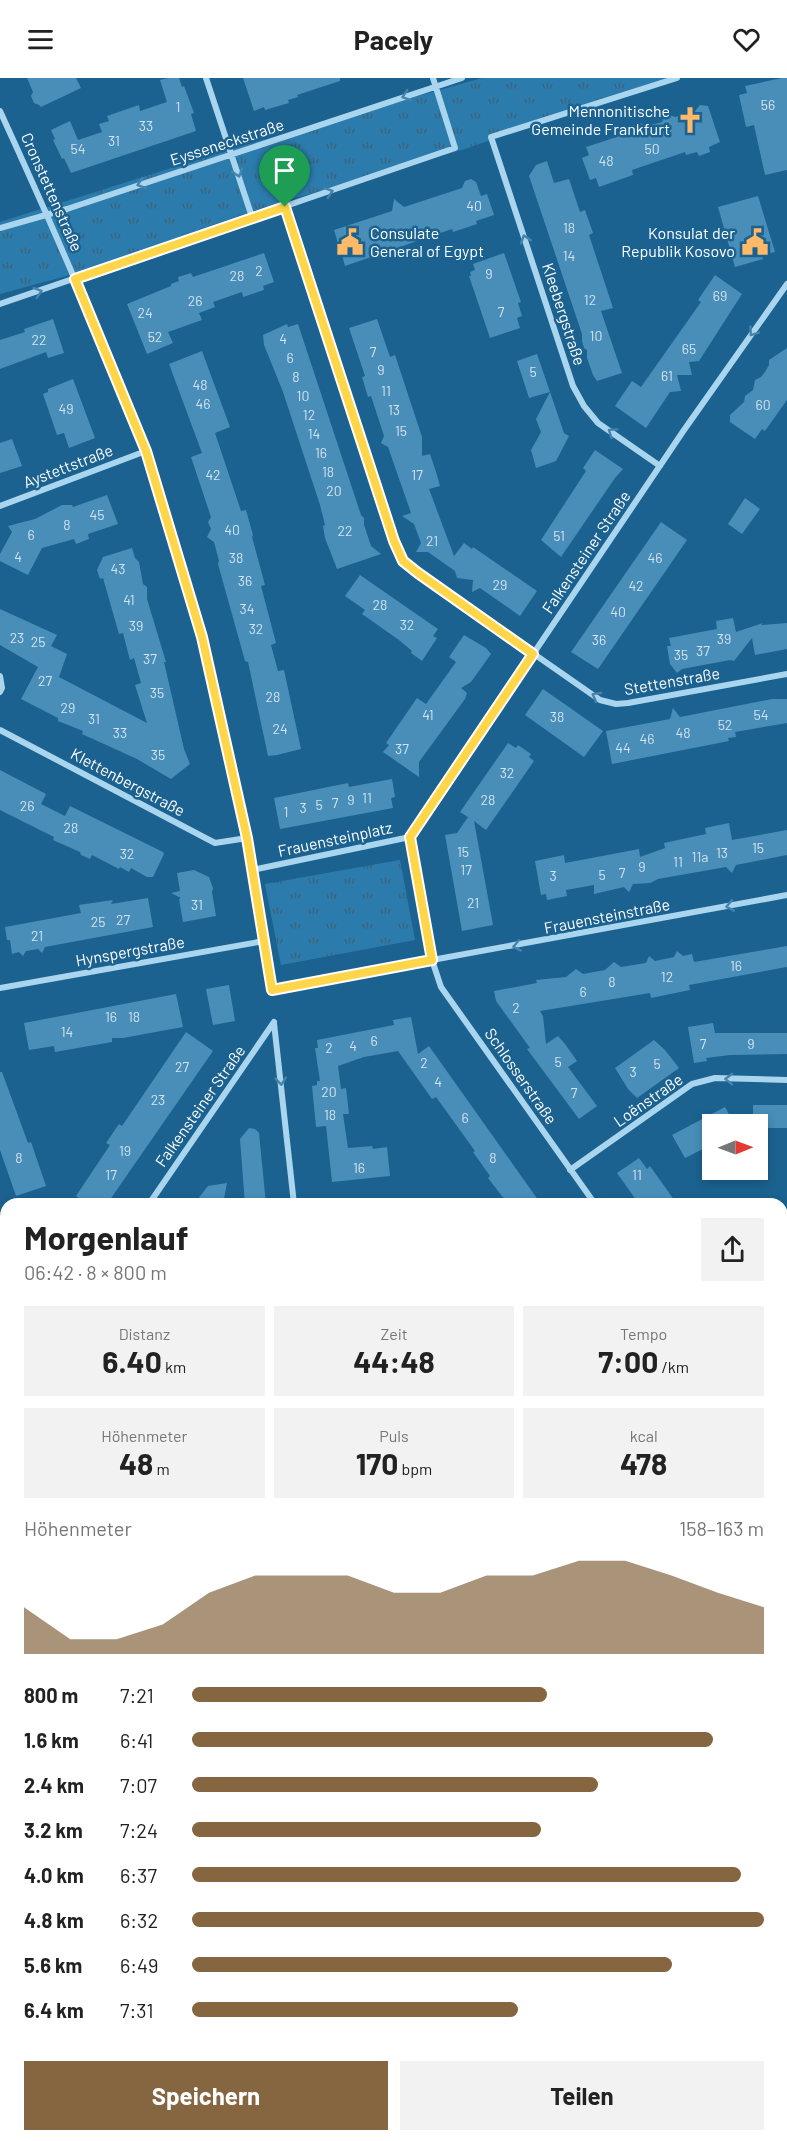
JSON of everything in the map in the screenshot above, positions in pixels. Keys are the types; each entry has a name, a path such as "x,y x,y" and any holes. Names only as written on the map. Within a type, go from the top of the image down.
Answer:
{"street":[{"path":"206,78 252,217"},
{"path":"0,304 456,148 433,78"},
{"name":"Eysseneckstraße","path":"0,228 48,215 462,78"},
{"path":"660,81 677,78"},
{"name":"Kleebergstraße","path":"660,81 491,137 573,386 584,406 598,423 660,466"},
{"name":"Cronstettenstraße","path":"0,111 48,215 146,451 202,637 247,838 252,870"},
{"name":"Stettenstraße","path":"285,207 394,541 403,561 600,700 628,704 787,674"},
{"name":"Falkensteiner Straße","path":"410,837 660,466 787,284"},
{"name":"Aystettstraße","path":"0,506 146,451"},
{"path":"0,676 2,688 0,692"},
{"name":"Klettenbergstraße","path":"0,730 215,843 247,838"},
{"name":"Frauensteinplatz","path":"252,870 410,837 432,960"},
{"path":"252,870 272,990 432,960"},
{"name":"Frauensteinstraße","path":"432,960 787,895"},
{"name":"Hynspergstraße","path":"0,988 264,941"},
{"name":"Schlosserstraße","path":"432,960 441,987 591,1198"},
{"name":"Falkensteiner Straße","path":"152,1198 274,1022 293,1198"},
{"name":"Loënstraße","path":"570,1170 692,1084 715,1078 787,1080"}],"green space":[{"path":"482,78 668,78 468,148 261,208 70,275 0,294 0,222 235,148"},
{"path":"400,860 415,940 281,965 265,884"}],"building":[{"path":"27,78 76,78 81,88 41,107 34,103 31,96 33,92"},
{"path":"179,78 182,87 184,86 194,113 191,114 196,131 71,173 53,140 55,139 51,130 70,121 78,140 102,132 99,124 109,121 107,116 139,105 140,111 167,102 160,80"},
{"path":"243,78 340,78 340,81 297,95 298,97 288,100 289,103 254,111"},
{"path":"787,78 787,170 765,175 754,125 746,127 739,95 747,93 745,86"},
{"path":"700,105 708,106 720,142 709,147 710,152 699,156 697,152 686,155 685,152 632,170 633,175 599,187 596,178 590,180 582,158 589,155 586,147 635,131 638,122 647,126 662,122 664,117 670,115 675,117 695,111"},
{"path":"547,161 554,183 569,179 580,212 585,210 593,233 589,235 613,308 601,311 622,373 597,381 587,358 582,334 529,176 536,165"},
{"path":"471,179 476,182 481,196 487,194 494,215 476,221 477,224 453,232 452,229 345,266 342,255 336,250 337,240 334,230 392,211 394,199 404,207 462,188 465,181"},
{"path":"758,196 775,252 762,255 763,259 735,267 718,207"},
{"path":"264,253 274,282 263,286 264,290 243,297 242,292 213,302 215,307 199,313 202,320 168,332 173,343 147,354 127,304 171,286 179,281 178,277 191,273 193,277"},
{"path":"504,253 521,302 518,303 522,316 517,318 520,328 490,338 469,276 471,276 470,272 475,270 473,264"},
{"path":"715,275 742,294 699,361 689,362 692,375 677,375 681,391 670,392 646,428 615,406 632,381 641,387 701,302 698,300"},
{"path":"53,319 64,353 48,358 46,352 0,369 0,340"},
{"path":"377,319 390,357 395,355 422,437 422,456 430,454 437,475 440,486 429,489 454,556 464,543 537,591 520,616 480,588 472,592 473,580 457,578 455,571 428,552 416,552 421,543 414,524 402,516 411,513 388,447 381,443 384,436 371,396 368,397 362,377 365,376 349,328"},
{"path":"287,324 288,327 298,324 361,515 364,518 371,546 381,554 337,569 325,538 323,526 325,525 320,505 283,392 264,345 263,335"},
{"path":"787,348 787,400 765,431 762,429 755,439 730,422 730,415 744,402 745,396 753,390 755,380 765,372 769,360"},
{"path":"202,351 230,427 215,433 241,511 246,510 253,535 265,585 261,586 276,643 271,645 278,671 284,670 301,749 277,755 268,756 248,662 245,661 214,542 207,537 211,529 208,522 211,517 191,457 202,453 169,364"},
{"path":"537,354 550,392 529,398 517,361"},
{"path":"73,379 95,438 69,448 64,433 57,435 43,394 48,392 48,389"},
{"path":"550,392 564,433 569,436 556,461 536,468 531,450 541,432 536,419"},
{"path":"12,439 22,466 0,473 0,443"},
{"path":"595,450 623,469 561,557 541,540 586,471 583,468"},
{"path":"107,495 118,524 88,534 89,539 76,544 74,539 42,548 28,575 0,561 0,554 12,532 8,526 35,519 62,505 73,507"},
{"path":"745,498 760,509 742,534 728,524"},
{"path":"661,522 687,540 598,669 571,652"},
{"path":"132,548 139,562 143,584 147,587 147,599 166,662 164,662 184,749 190,764 171,779 137,759 82,734 83,731 58,721 58,718 21,699 38,667 0,645 0,609 57,635 51,646 67,654 59,677 147,723 135,685 141,683 134,658 130,660 123,633 119,634 103,578 100,579 97,570 103,557"},
{"path":"360,575 438,629 433,636 437,638 422,661 399,640 362,614 365,610 345,596"},
{"path":"733,618 736,632 763,623 761,625 787,623 787,649 755,655 752,638 734,661 682,669 677,673 670,664 667,646 671,646 669,638 717,629 716,621"},
{"path":"464,635 486,648 491,654 471,682 461,688 467,693 465,699 419,762 419,777 383,752 389,745 386,743 417,698 426,704 456,662 449,657"},
{"path":"543,689 603,731 584,757 525,715"},
{"path":"772,699 787,699 787,723 735,732 736,737 728,738 729,741 612,764 606,731 670,719 673,708 680,717"},
{"path":"508,743 516,748 518,745 531,754 529,757 534,761 486,830 474,821 493,925 462,931 445,835 457,833 468,817 460,812"},
{"path":"0,770 46,794 41,804 65,816 70,806 163,852 153,877 147,877 131,868 129,872 120,867 119,869 92,855 90,859 53,840 54,837 0,810"},
{"path":"392,779 395,797 391,798 393,808 280,829 274,798 348,783 349,787"},
{"path":"729,823 732,840 787,830 787,855 736,865 732,873 726,867 658,879 650,883 633,884 629,892 624,887 594,894 594,885 566,890 567,896 547,900 546,894 541,895 535,861 564,855 565,863 639,849 640,857 665,848 664,843 706,834 705,828"},
{"path":"194,870 209,877 213,888 216,916 183,922 179,899 181,898 171,893 180,891 177,873"},
{"path":"148,898 153,927 45,947 42,953 38,949 26,951 23,956 19,952 12,954 10,940 7,940 5,927 81,913 79,905 113,900 111,904"},
{"path":"787,946 787,967 689,985 690,990 651,998 650,993 540,1011 543,1016 546,1044 558,1036 565,1044 577,1061 568,1067 597,1106 579,1119 527,1049 530,1048 496,1001 494,991 537,983 536,980 566,977 576,969 583,974 605,970 614,962 621,967 646,963 649,956 655,961 674,957 677,951 683,956 692,954 694,962"},
{"path":"229,985 235,1021 213,1025 206,989"},
{"path":"176,994 183,1027 112,1038 112,1042 55,1052 54,1046 29,1050 24,1023"},
{"path":"411,1017 418,1054 429,1046 537,1198 503,1198 488,1178 490,1176 473,1152 475,1151 436,1097 432,1099 398,1051 364,1057 338,1066 341,1089 346,1088 349,1114 343,1114 348,1148 387,1147 390,1176 332,1182 326,1126 316,1127 312,1086 317,1085 317,1081 320,1081 315,1048 318,1048 317,1040 394,1025 393,1020"},
{"path":"713,1023 715,1033 787,1033 787,1054 730,1055 706,1058 707,1061 694,1063 688,1027"},
{"path":"186,1032 213,1051 111,1198 79,1198 76,1196 110,1145 106,1143 119,1124 122,1126"},
{"path":"654,1040 679,1068 637,1098 628,1089 615,1068"},
{"path":"0,1072 2,1072 28,1143 31,1142 46,1186 16,1196 0,1150"},
{"path":"753,1105 787,1105 787,1128 768,1128 768,1114 753,1114"},
{"path":"725,1107 729,1114 712,1114"},
{"path":"702,1119 702,1150 685,1158 672,1135"},
{"path":"249,1128 259,1133 265,1198 245,1198 240,1139"},
{"path":"639,1158 647,1169 650,1166 673,1198 635,1198 617,1173"},
{"path":"227,1183 224,1198 199,1198 208,1186"}],"place":[{"name":"Mennonitische Gemeinde Frankfurt","path":"690,120"},
{"name":"Consulate General of Egypt","path":"350,242"},
{"name":"Konsulat der Republik Kosovo","path":"755,242"}],"route":[{"path":"285,207 394,541 403,561 533,654 410,837 432,960 272,990 247,838 202,637 146,451 75,279 285,207"}]}
